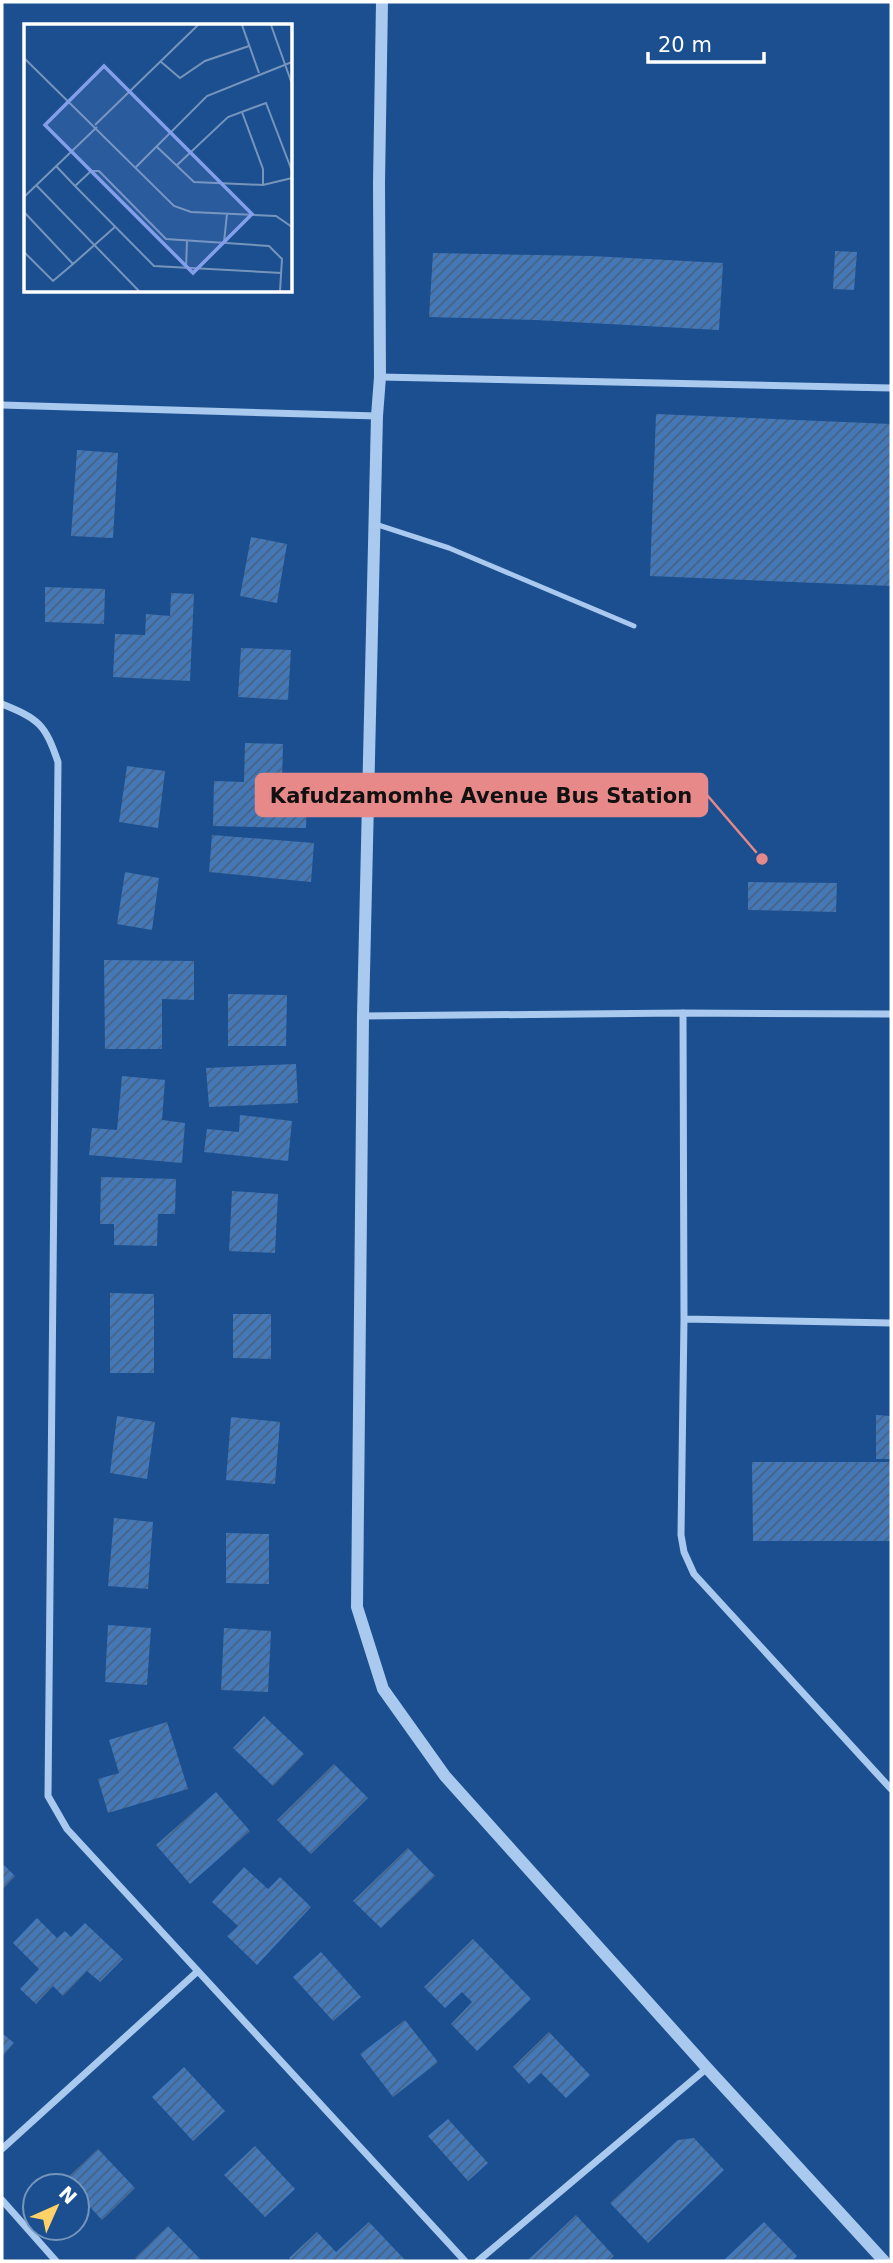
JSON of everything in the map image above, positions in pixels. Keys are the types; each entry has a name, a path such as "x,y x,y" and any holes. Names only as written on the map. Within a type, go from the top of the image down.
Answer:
{"street":[{"path":"382,2 380,377 363,1016 358,1607 383,1689 445,1776 884,2261"},
{"path":"380,377 891,388"},
{"path":"2,405 377,416"},
{"path":"2,704 26,713 47,732 58,762 48,1796 67,1829 465,2261"},
{"path":"683,1013 684,1319 681,1535 684,1552 694,1574 891,1789"},
{"path":"363,1016 891,1014"},
{"path":"684,1319 891,1323"},
{"path":"2,2149 198,1971"},
{"path":"478,2261 707,2068"},
{"path":"2,2200 56,2261"}],"lane":[{"path":"375,524 449,548 634,626"}],"building":[{"path":"835,251 857,252 854,290 833,289"},
{"path":"433,253 592,256 723,263 719,330 429,317"},
{"path":"656,414 891,424 891,586 650,576"},
{"path":"77,450 118,453 113,538 71,536"},
{"path":"251,537 287,544 277,603 240,596"},
{"path":"45,587 105,589 104,624 45,622"},
{"path":"171,593 194,594 190,681 113,677 115,634 145,635 146,614 170,616"},
{"path":"241,648 291,650 288,700 238,697"},
{"path":"245,743 283,744 282,782 307,783 306,828 213,826 214,781 244,782"},
{"path":"127,766 165,771 158,828 119,822"},
{"path":"212,835 314,843 311,882 209,872"},
{"path":"125,872 159,878 152,930 117,924"},
{"path":"748,882 837,883 836,912 748,910"},
{"path":"104,960 194,961 194,1000 162,999 162,1049 105,1049"},
{"path":"228,994 287,995 286,1046 228,1046"},
{"path":"296,1064 298,1103 209,1107 206,1068"},
{"path":"122,1076 165,1080 162,1120 185,1123 182,1163 89,1155 92,1128 117,1130"},
{"path":"240,1115 292,1121 288,1161 204,1152 207,1129 239,1132"},
{"path":"101,1177 176,1179 175,1214 158,1214 157,1246 114,1245 114,1224 100,1224"},
{"path":"232,1191 278,1194 275,1253 229,1251"},
{"path":"110,1293 154,1294 154,1373 110,1373"},
{"path":"233,1314 271,1314 271,1359 233,1358"},
{"path":"876,1415 891,1416 891,1459 876,1459"},
{"path":"117,1416 155,1422 147,1479 110,1473"},
{"path":"231,1417 280,1422 275,1484 226,1480"},
{"path":"752,1462 891,1462 891,1541 753,1541"},
{"path":"114,1518 153,1522 148,1589 108,1586"},
{"path":"226,1533 269,1534 269,1584 226,1583"},
{"path":"108,1625 151,1628 147,1685 105,1682"},
{"path":"224,1628 271,1631 268,1692 221,1690"},
{"path":"264,1716 304,1754 273,1786 233,1748"},
{"path":"167,1722 188,1789 108,1813 98,1779 119,1773 109,1740"},
{"path":"334,1764 368,1798 311,1854 277,1820"},
{"path":"216,1792 250,1831 190,1884 156,1845"},
{"path":"408,1848 435,1876 381,1928 353,1901"},
{"path":"2,1863 15,1876 2,1890"},
{"path":"244,1867 268,1889 280,1877 311,1907 257,1965 227,1936 238,1926 212,1902"},
{"path":"37,1918 57,1938 65,1931 71,1937 85,1923 123,1959 100,1982 87,1971 63,1996 53,1986 36,2004 20,1989 39,1969 13,1943"},
{"path":"473,1939 531,1999 477,2051 451,2024 472,2002 462,1992 445,2008 424,1987"},
{"path":"321,1952 361,1997 333,2021 293,1977"},
{"path":"405,2020 438,2062 393,2097 360,2054"},
{"path":"549,2032 590,2075 566,2098 541,2073 529,2084 513,2067"},
{"path":"2,2033 14,2043 2,2057"},
{"path":"184,2067 225,2111 193,2141 152,2097"},
{"path":"448,2119 488,2163 468,2181 428,2136"},
{"path":"694,2138 724,2170 648,2243 610,2203 678,2140"},
{"path":"255,2146 295,2189 265,2217 224,2175"},
{"path":"98,2149 135,2188 102,2220 91,2208 91,2172 74,2172"},
{"path":"576,2215 614,2256 608,2261 527,2261"},
{"path":"369,2222 406,2261 292,2261 289,2258 317,2232 336,2252"},
{"path":"764,2222 797,2256 792,2261 723,2261"},
{"path":"168,2226 202,2261 138,2261 135,2258"}],"place":[{"name":"Kafudzamomhe Avenue Bus Station","path":"762,859"}]}
